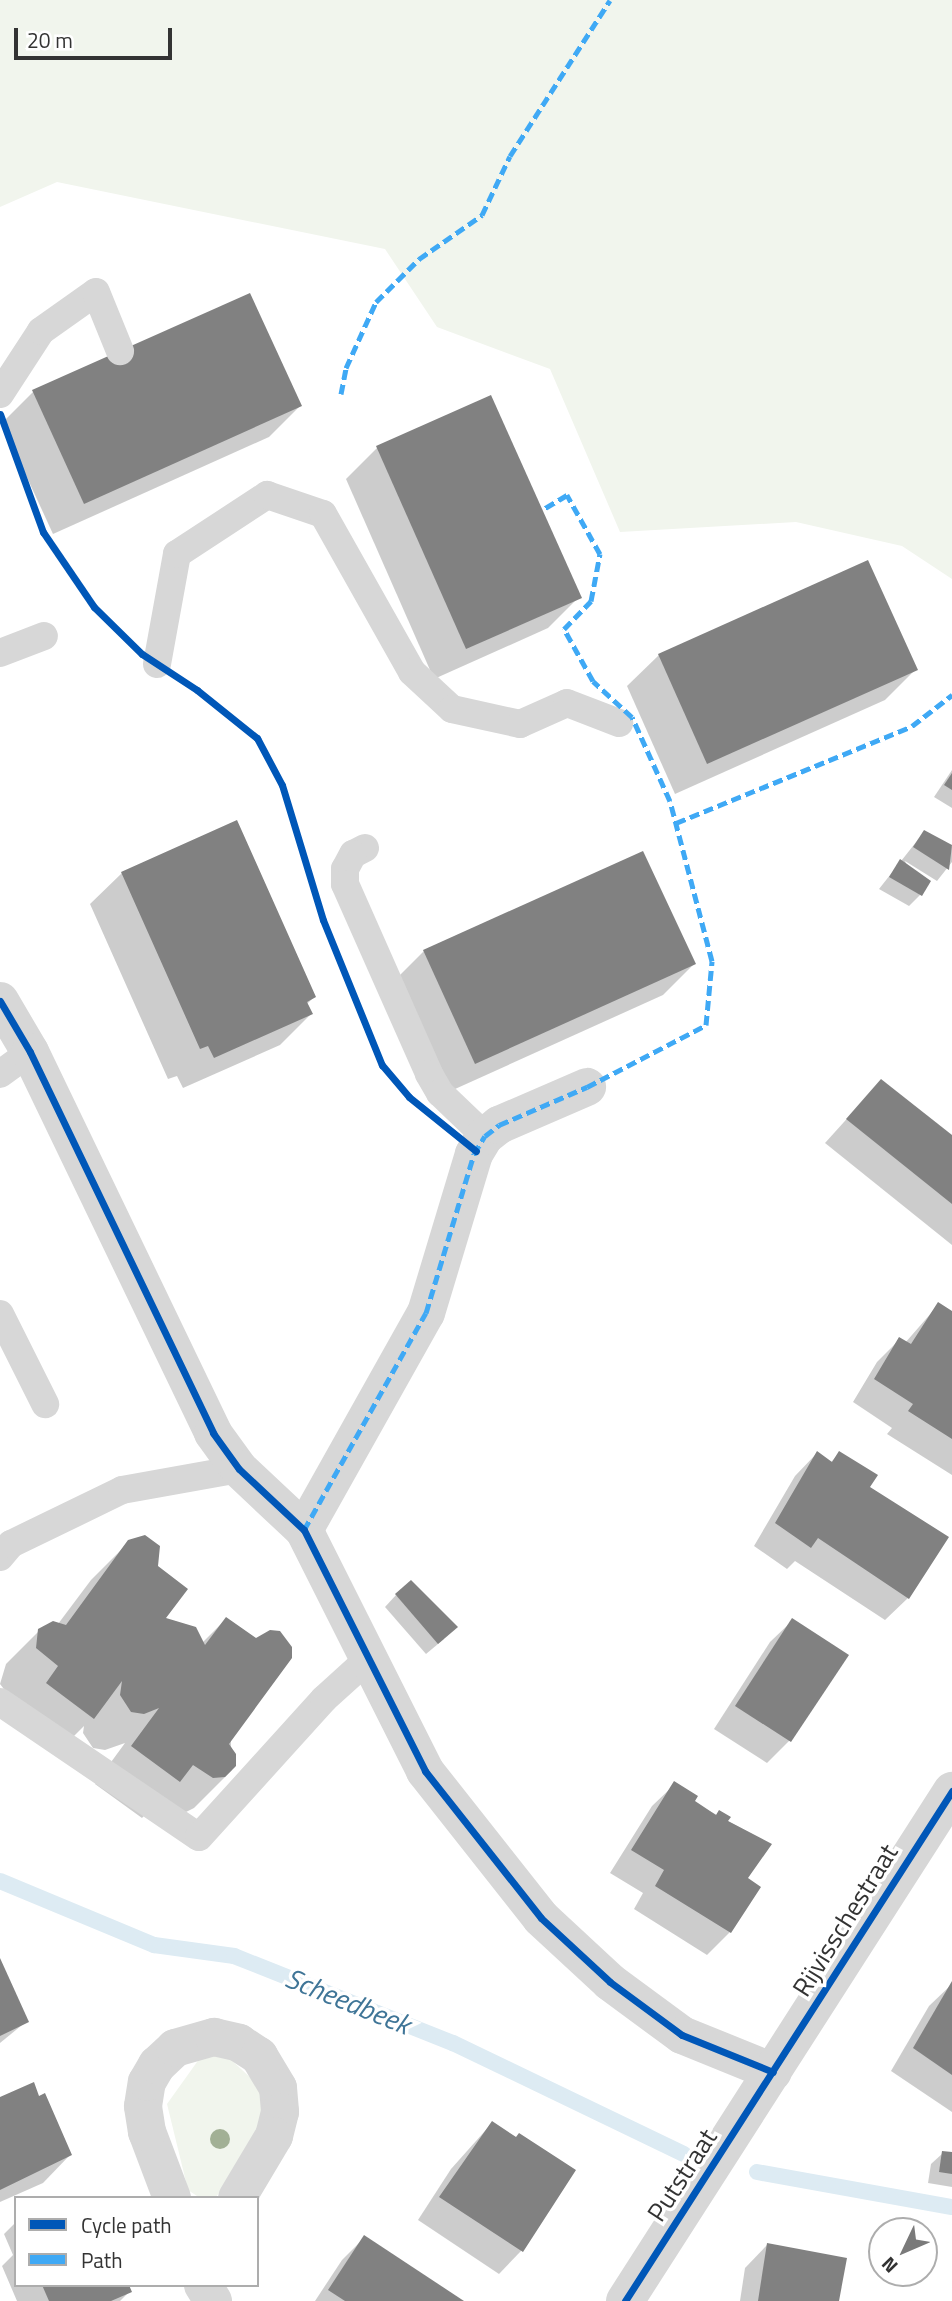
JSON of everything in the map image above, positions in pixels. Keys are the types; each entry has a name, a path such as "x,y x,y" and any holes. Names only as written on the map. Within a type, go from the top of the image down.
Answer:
{"street":[{"path":"0,1001 15,1063 213,1433 239,1469 304,1530 425,1771 541,1918 610,1982 682,2035 774,2071"},
{"path":"304,1530 426,1313 474,1154 485,1136 499,1125 587,1087"},
{"name":"Rijvisschestraat","path":"774,2071 938,1838 952,1791"},
{"path":"171,2196 147,2132 143,2106 147,2082 157,2065 174,2048 214,2037 239,2043 259,2056 278,2088 280,2112 274,2136 238,2196"},
{"name":"Putstraat","path":"625,2301 774,2071"}],"lane":[{"path":"0,394 41,331 96,292 120,351"},
{"path":"157,664 177,554 267,495 323,514 412,672 452,709 520,724 567,703 619,723"},
{"path":"0,653 44,636"},
{"path":"365,848 353,854 345,869 345,884 440,1094 485,1136"},
{"path":"0,1314 45,1404"},
{"path":"0,1557 11,1544 122,1490 239,1469"},
{"path":"0,1702 199,1837 324,1699 367,1660"}],"shaded area":[{"path":"0,0 952,0 952,579 902,546 796,522 620,532 550,369 437,327 385,249 57,182 0,207"},
{"path":"202,2055 228,2057 267,2093 251,2154 217,2196 197,2196 188,2190 167,2104"}],"building":[{"path":"250,293 302,406 84,504 32,390"},
{"path":"491,395 582,598 466,649 376,446"},
{"path":"868,560 918,670 707,764 658,654"},
{"path":"952,773 952,790 944,785"},
{"path":"237,820 316,997 307,1002 313,1014 214,1058 208,1046 200,1049 121,872"},
{"path":"924,830 952,845 949,870 913,847"},
{"path":"643,851 696,964 475,1064 423,950"},
{"path":"900,859 931,881 922,896 889,877"},
{"path":"881,1079 952,1135 952,1204 846,1119"},
{"path":"938,1302 952,1311 952,1439 908,1411 913,1404 874,1379 899,1337 911,1344"},
{"path":"817,1451 832,1462 839,1451 878,1475 870,1487 949,1537 909,1599 818,1538 811,1548 775,1523"},
{"path":"145,1535 160,1546 158,1566 188,1589 166,1618 196,1627 205,1645 226,1617 256,1638 270,1630 280,1631 292,1647 292,1658 229,1744 236,1754 236,1766 225,1777 213,1778 193,1765 180,1782 131,1746 159,1708 144,1714 131,1712 120,1695 122,1681 94,1719 46,1683 58,1666 36,1648 38,1629 53,1621 66,1625 128,1540"},
{"path":"411,1580 458,1627 438,1644 395,1594"},
{"path":"792,1618 849,1655 791,1742 735,1706"},
{"path":"674,1781 698,1796 695,1801 716,1815 719,1810 731,1817 728,1821 772,1844 748,1878 761,1887 731,1933 655,1886 664,1870 631,1850"},
{"path":"0,1958 29,2022 0,2036"},
{"path":"952,1981 952,2075 913,2048"},
{"path":"34,2082 39,2096 45,2093 72,2155 0,2190 0,2097"},
{"path":"492,2121 516,2137 519,2133 576,2170 523,2252 439,2197"},
{"path":"942,2151 952,2152 952,2174 939,2172"},
{"path":"364,2235 464,2301 345,2301 328,2290"},
{"path":"767,2243 847,2258 839,2301 758,2301"},
{"path":"43,2287 130,2287 132,2292 111,2301 49,2301"}],"waterway":[{"name":"Scheedbeek","path":"0,1881 154,1945 234,1956 453,2043 684,2154"},
{"name":"Scheedbeek","path":"757,2172 952,2207"}],"marked path":[{"path":"341,394 346,368 376,302 419,259 482,215 510,156 610,0"},
{"path":"304,1530 426,1313 474,1154 485,1136 499,1125 587,1087 706,1025 712,961 670,801 632,717 593,681 564,629 591,601 600,554 567,495 542,510"},
{"path":"676,823 912,726 952,695"}],"cycle path":[{"path":"0,414 43,532 94,607 142,654 197,690 257,738 282,785 323,920 382,1065 409,1097 476,1151"},
{"path":"0,1001 30,1052 213,1433 239,1469 304,1530 425,1771 541,1918 610,1982 682,2035 773,2072"},
{"path":"625,2301 952,1791"}]}
